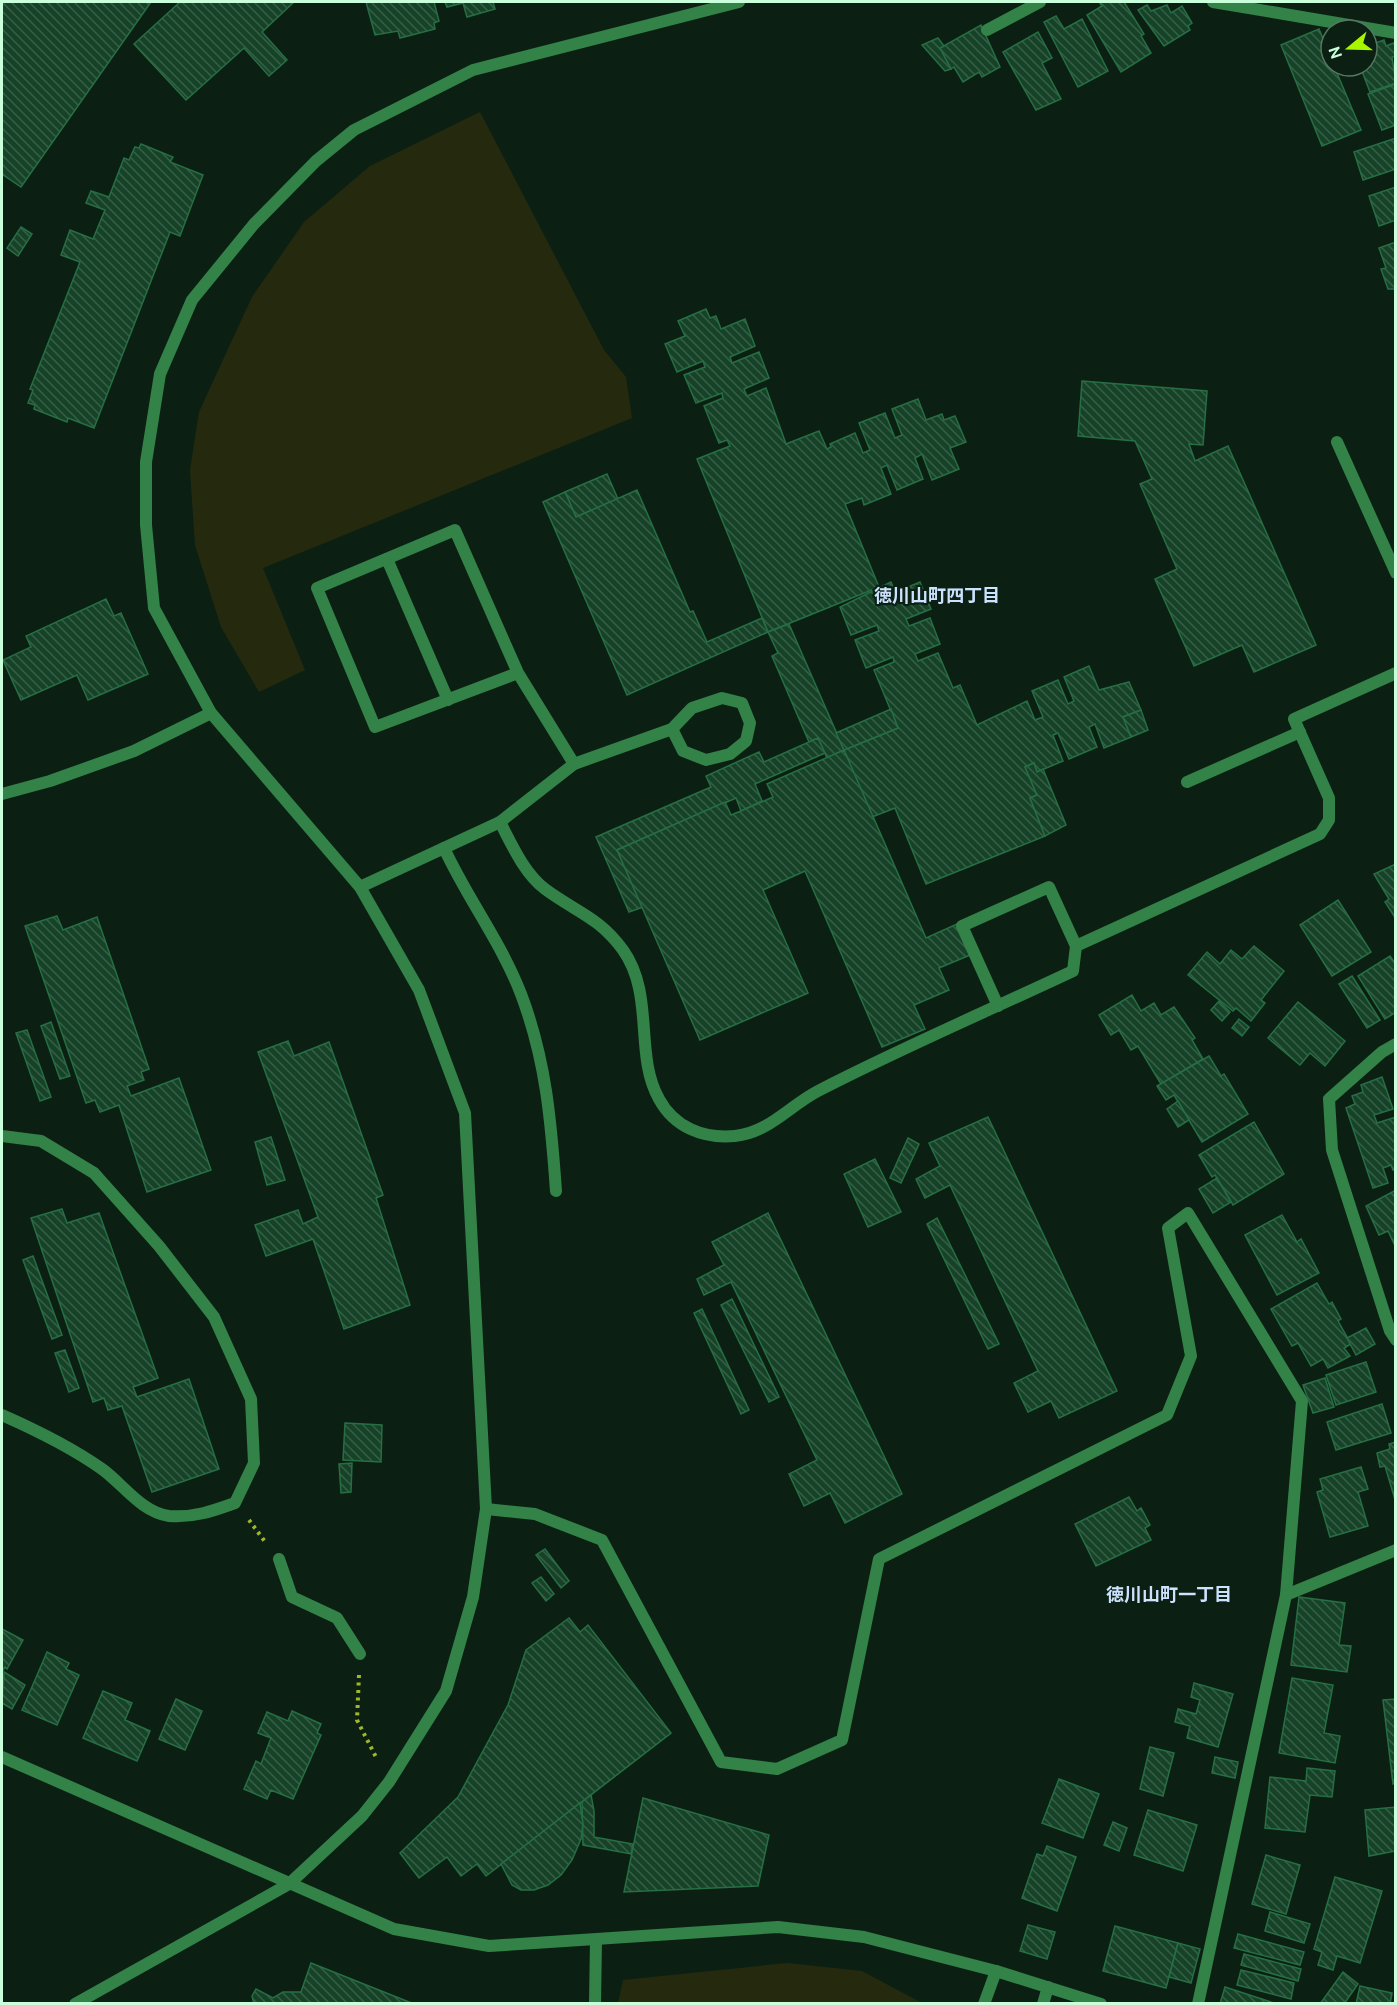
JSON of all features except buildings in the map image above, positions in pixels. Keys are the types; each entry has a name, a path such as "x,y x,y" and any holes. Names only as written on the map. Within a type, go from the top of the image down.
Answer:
{"street":[{"path":"75,2004 289,1884 362,1816 389,1782 446,1691 472,1597 486,1509 465,1113 419,990 360,887 211,713 153,608 146,525 146,462 160,374 192,300 254,224 316,161 354,130 473,70 739,2"},
{"path":"987,30 1040,2"},
{"path":"1213,2 1395,33"},
{"path":"1337,442 1395,573"},
{"path":"518,674 375,727 317,588 455,530 518,674 574,765"},
{"path":"387,559 448,700"},
{"path":"1076,946 1320,834 1329,819 1329,798 1294,719 1395,673"},
{"path":"360,887 500,822 574,765 672,729 692,708 722,698 742,703 750,723 746,741 730,754 706,760 683,751 672,729"},
{"path":"2,794 50,781 134,751 211,713"},
{"path":"1187,782 1300,732"},
{"path":"500,822 518,857 543,888 598,921 624,951 638,980 645,1020 648,1063 658,1098 678,1124 705,1135 736,1136 767,1127 815,1092 998,1006 1073,970 1076,946 1049,887 962,926 998,1006"},
{"path":"444,848 457,877 494,939 520,993 549,1101 556,1191"},
{"path":"1394,1333 1332,1149 1329,1099 1382,1052 1395,1044"},
{"path":"2,1137 41,1141 94,1173 159,1246 214,1317 252,1399 254,1463 235,1503 200,1515 166,1516 138,1502 104,1470 60,1442 2,1415"},
{"path":"486,1509 535,1514 602,1540 721,1762 777,1769 842,1740 879,1559 1167,1415 1191,1356 1168,1228 1188,1213 1302,1401 1286,1595 1198,2004"},
{"path":"1286,1595 1395,1550"},
{"path":"279,1559 292,1597 337,1617 360,1653"},
{"path":"2,1757 394,1929 489,1946 778,1927 864,1937 996,1971 1101,2004"},
{"path":"595,2004 596,1940"},
{"path":"984,2004 996,1971"},
{"path":"1043,2004 1048,1987"}],"path":[{"path":"235,1503 279,1559"},
{"path":"360,1653 357,1720 389,1782"}],"green space":[{"path":"480,112 604,350 626,377 632,418 263,568 305,670 259,692 221,627 195,545 190,470 199,412 252,297 304,222 370,166"},
{"path":"787,1963 862,1971 922,2003 618,2003 623,1980"}],"district":[{"name":"徳川山町四丁目","path":"937,595"},
{"name":"徳川山町一丁目","path":"1169,1594"}]}
